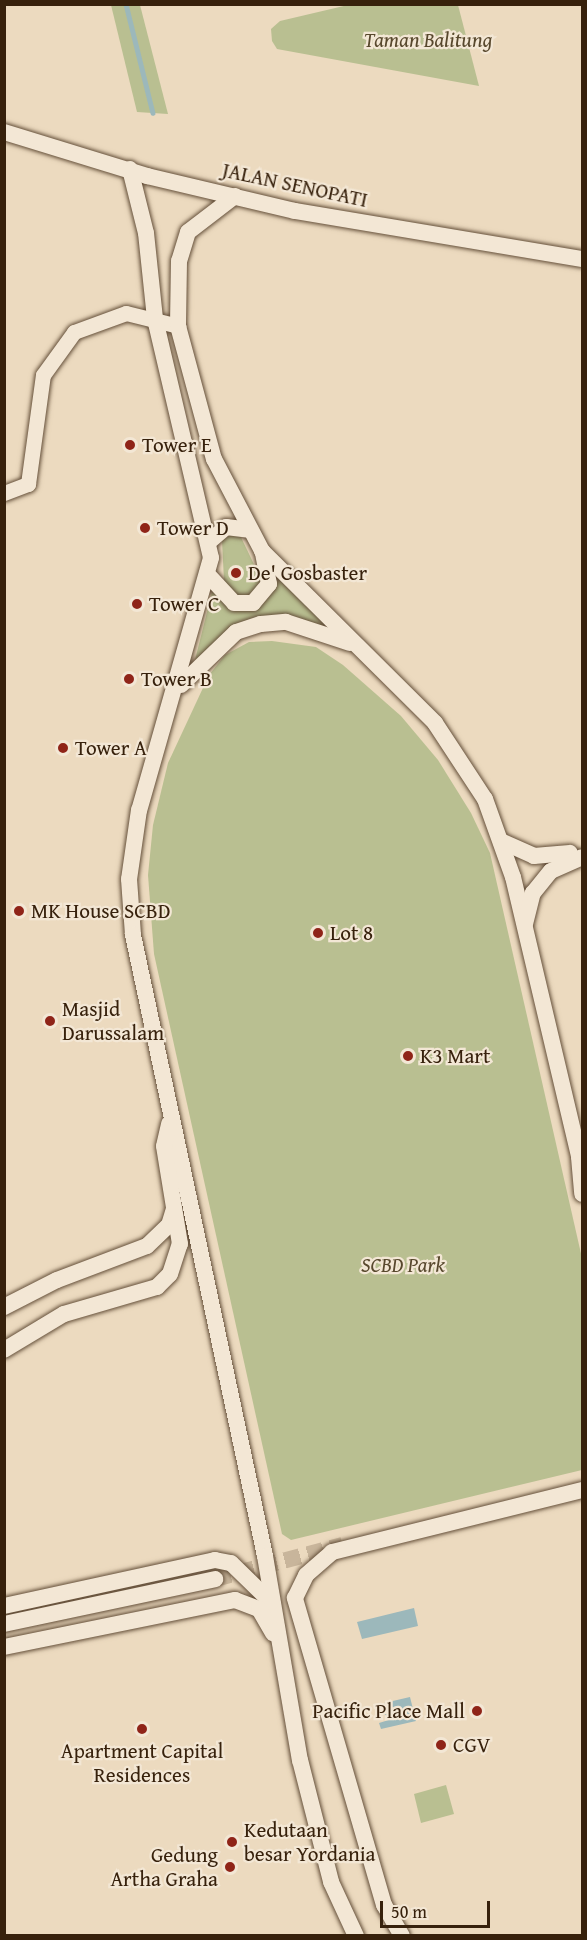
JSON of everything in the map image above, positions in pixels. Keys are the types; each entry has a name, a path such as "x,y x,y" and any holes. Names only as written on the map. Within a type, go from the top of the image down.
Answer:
{"main road":[{"name":"JALAN SENOPATI","path":"4,132 130,169 235,196 582,259"},
{"path":"130,169 146,233 155,319 211,540 210,577 140,810 129,879 135,945 170,1121 265,1556 271,1602 284,1662 300,1761 326,1861 356,1935"},
{"path":"235,196 199,221 180,244 178,326 214,459 249,530 262,551 359,647 456,751 503,842 580,1150 582,1194"},
{"path":"211,540 226,527 249,530"},
{"path":"210,577 234,603 253,603 269,584 262,551"},
{"path":"177,691 236,632 261,624 286,622 359,647"},
{"path":"503,842 534,856 582,850"},
{"path":"524,926 532,893 551,871 582,857"},
{"path":"4,1350 64,1314 157,1287 178,1260 176,1202 164,1146 170,1121"},
{"path":"4,1307 57,1280 147,1246 169,1225 176,1202"},
{"path":"402,1935 384,1905 314,1672 296,1598 318,1561 379,1539 582,1490"},
{"path":"265,1556 314,1672"},
{"path":"4,1606 215,1560 231,1563 271,1602"},
{"path":"8,1626 215,1579"},
{"path":"4,1647 235,1600 259,1609 284,1662"}],"street":[{"path":"4,493 28,484 43,375 62,343 97,320 126,313 178,326"}],"green space":[{"path":"111,5 140,5 168,114 137,112"},
{"name":"Taman Balitung","path":"348,5 458,5 479,86 277,49 272,41 271,29 280,21"},
{"path":"238,531 262,581 249,598 234,596 224,581 222,540"},
{"path":"273,571 332,630 228,630 195,660 213,588 242,611"},
{"name":"SCBD Park","path":"272,641 316,647 343,665 401,716 438,760 471,813 490,853 582,1258 582,1470 291,1540 282,1534 154,954 148,875 153,825 168,763 209,675 225,655 249,642"},
{"path":"446,1785 454,1814 421,1823 414,1794"}],"water":[{"path":"414,1608 418,1626 362,1639 357,1622"},
{"path":"410,1697 416,1721 381,1729 379,1723 392,1719 384,1714 412,1717 384,1703"}],"waterway":[{"path":"126,4 153,113"}],"tunnel":[{"path":"215,1579 343,1545"}],"place":[{"name":"Tower E","path":"130,445"},
{"name":"Tower D","path":"145,528"},
{"name":"De' Gosbaster","path":"236,573"},
{"name":"Tower C","path":"137,604"},
{"name":"Tower B","path":"129,679"},
{"name":"Tower A","path":"63,748"},
{"name":"MK House SCBD","path":"19,911"},
{"name":"Lot 8","path":"318,933"},
{"name":"Masjid Darussalam","path":"50,1021"},
{"name":"K3 Mart","path":"408,1056"},
{"name":"Pacific Place Mall","path":"477,1711"},
{"name":"Apartment Capital Residences","path":"142,1729"},
{"name":"CGV","path":"441,1745"},
{"name":"Kedutaan besar Yordania","path":"232,1842"},
{"name":"Gedung Artha Graha","path":"230,1867"}]}
